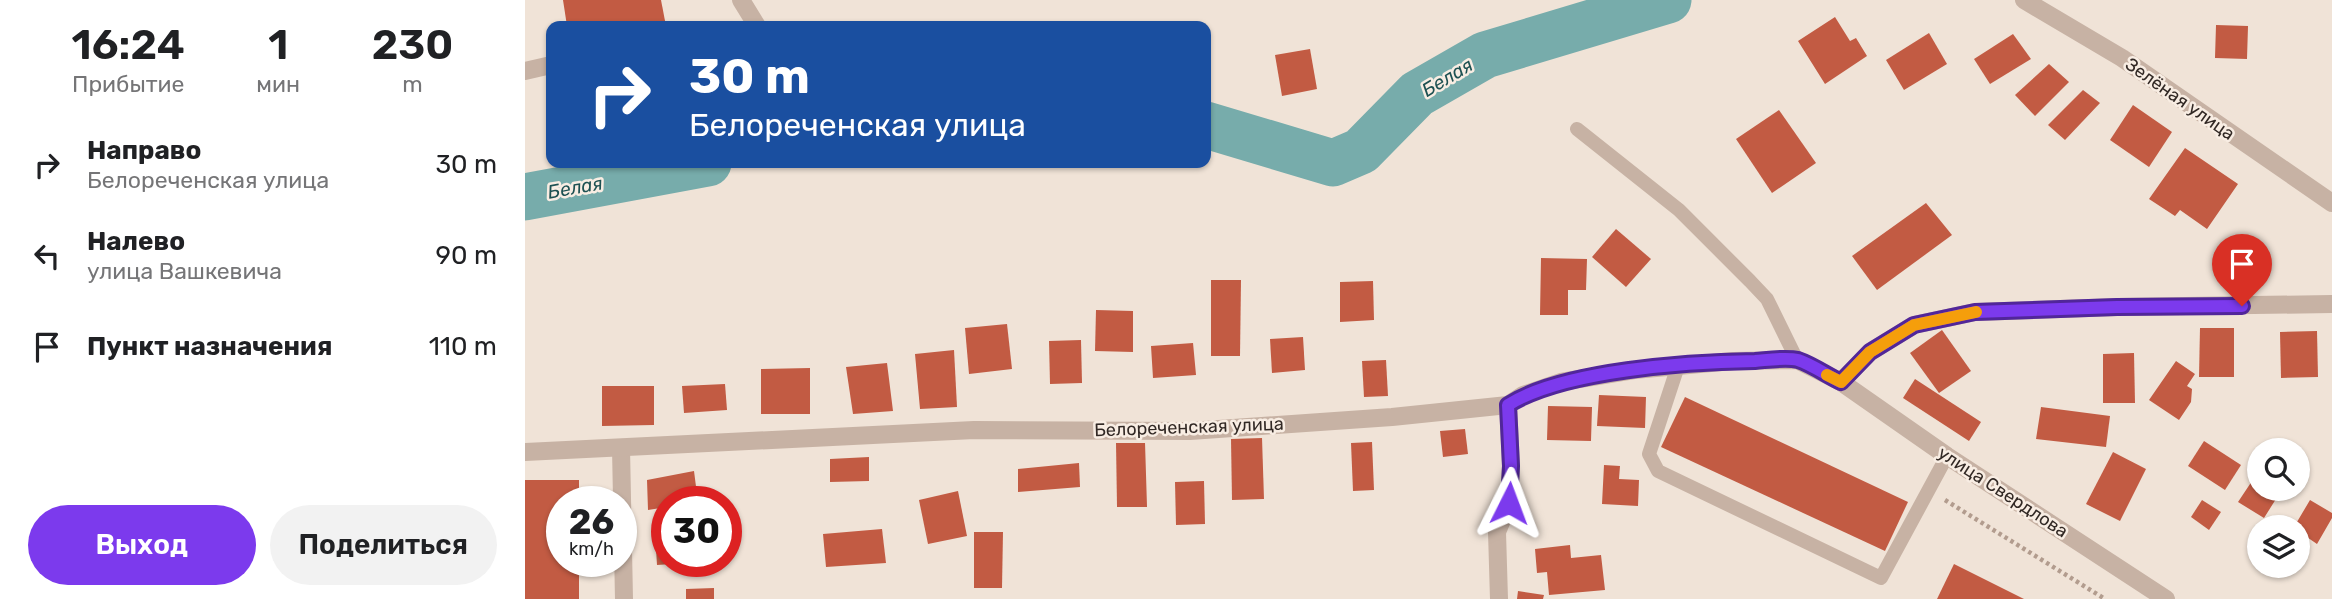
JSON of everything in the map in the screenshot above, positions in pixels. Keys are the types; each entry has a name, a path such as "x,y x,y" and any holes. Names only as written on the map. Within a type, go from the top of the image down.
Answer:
{"street":[{"path":"741,0 754,21"},
{"name":"Зелёная улица","path":"2024,0 2122,58 2332,203"},
{"path":"525,71 546,66"},
{"path":"1841,382 1870,352 1914,325 1975,312 2332,304"},
{"name":"Белореченская улица","path":"525,452 974,430 1190,431 1392,417 1508,405 1523,395 1561,382 1634,370 1734,361 1797,360 1841,382"},
{"name":"улица Свердлова","path":"1841,382 1947,456 2166,599"},
{"path":"1499,599 1497,532 1509,503 1511,466 1508,405"},
{"path":"621,448 624,599"}],"lane":[{"path":"1577,129 1679,211 1750,281 1767,299 1797,360"},
{"path":"1678,366 1649,454 1658,471 1881,578 1947,456"}],"path":[{"path":"1929,490 2105,599"}],"building":[{"path":"563,0 661,0 665,21 566,21"},
{"path":"1835,17 1850,41 1856,38 1867,56 1825,84 1798,41"},
{"path":"2216,25 2248,26 2247,59 2215,58"},
{"path":"1929,33 1947,64 1904,90 1886,60"},
{"path":"2013,34 2031,59 1990,84 1974,59"},
{"path":"1310,49 1317,89 1282,96 1275,55"},
{"path":"2049,64 2069,82 2035,116 2015,95"},
{"path":"2083,90 2100,103 2065,140 2048,125"},
{"path":"2133,105 2172,132 2149,167 2110,140"},
{"path":"1779,110 1816,163 1772,193 1736,139"},
{"path":"2185,148 2238,184 2207,229 2180,210 2175,216 2149,199"},
{"path":"1926,203 1952,235 1877,290 1852,256"},
{"path":"1616,229 1651,259 1626,287 1592,257"},
{"path":"1541,258 1587,259 1586,290 1568,290 1568,315 1540,315"},
{"path":"1211,280 1241,280 1240,356 1211,356"},
{"path":"1373,281 1374,320 1340,322 1340,282"},
{"path":"1096,310 1133,311 1133,352 1095,351"},
{"path":"1007,324 1012,369 969,374 965,328"},
{"path":"2200,328 2234,328 2234,377 2199,377"},
{"path":"1942,330 1971,371 1939,393 1910,353"},
{"path":"2317,331 2318,377 2281,378 2280,332"},
{"path":"1303,337 1305,370 1272,373 1270,339"},
{"path":"1081,340 1082,383 1050,384 1049,341"},
{"path":"1193,343 1196,375 1153,378 1151,346"},
{"path":"954,350 957,407 920,409 915,354"},
{"path":"2134,353 2135,403 2103,403 2103,354"},
{"path":"1386,360 1388,396 1364,397 1362,361"},
{"path":"2176,361 2195,374 2187,386 2192,389 2191,402 2179,420 2149,400"},
{"path":"887,363 893,411 853,414 846,367"},
{"path":"810,368 810,414 761,414 761,369"},
{"path":"1915,379 1981,422 1969,441 1903,398"},
{"path":"725,384 727,410 684,413 682,386"},
{"path":"602,386 654,386 654,425 602,426"},
{"path":"1599,395 1646,397 1645,428 1597,426"},
{"path":"1685,397 1908,502 1885,551 1661,447"},
{"path":"1548,406 1592,407 1591,441 1547,440"},
{"path":"2041,407 2110,416 2106,447 2036,439"},
{"path":"1465,429 1468,454 1443,457 1440,431"},
{"path":"1262,438 1264,499 1232,500 1231,439"},
{"path":"2204,441 2241,465 2225,490 2188,466"},
{"path":"1372,442 1374,490 1353,491 1351,443"},
{"path":"1116,443 1145,443 1147,507 1117,507"},
{"path":"2113,452 2146,469 2120,521 2086,504"},
{"path":"869,457 869,481 830,482 830,459"},
{"path":"1079,463 1080,487 1018,492 1018,469"},
{"path":"1604,465 1620,466 1619,479 1639,480 1638,506 1602,504"},
{"path":"694,471 696,486 651,486 651,510 648,510 647,480"},
{"path":"525,480 579,480 579,486 546,486 546,577 579,577 579,599 525,599"},
{"path":"1204,481 1205,524 1176,525 1175,482"},
{"path":"2247,488 2247,501 2275,501 2266,515 2259,515 2238,502"},
{"path":"958,491 967,536 928,544 919,500"},
{"path":"2202,500 2221,512 2209,530 2191,517"},
{"path":"2310,500 2332,513 2332,518 2317,544 2310,539 2310,515 2301,515"},
{"path":"882,529 886,563 826,567 823,534"},
{"path":"974,532 1003,532 1002,588 974,588"},
{"path":"1570,545 1571,558 1601,555 1605,590 1549,595 1547,572 1537,573 1535,549"},
{"path":"1954,564 2024,599 1937,599"},
{"path":"714,588 714,599 686,599 686,589"},
{"path":"1518,591 1544,595 1543,599 1517,599"}],"waterway":[{"name":"Белая","path":"1211,126 1333,163 1361,151 1417,94 1485,55 1668,0"},
{"name":"Белая","path":"525,197 681,168"}],"slow traffic":[{"path":"1827,375 1841,382 1870,352 1914,325 1976,312"}],"route":[{"path":"1509,503 1511,466 1508,405 1523,395 1561,382 1634,370 1734,361 1797,360 1841,382 1870,352 1914,325 1975,312 2242,306"}]}
